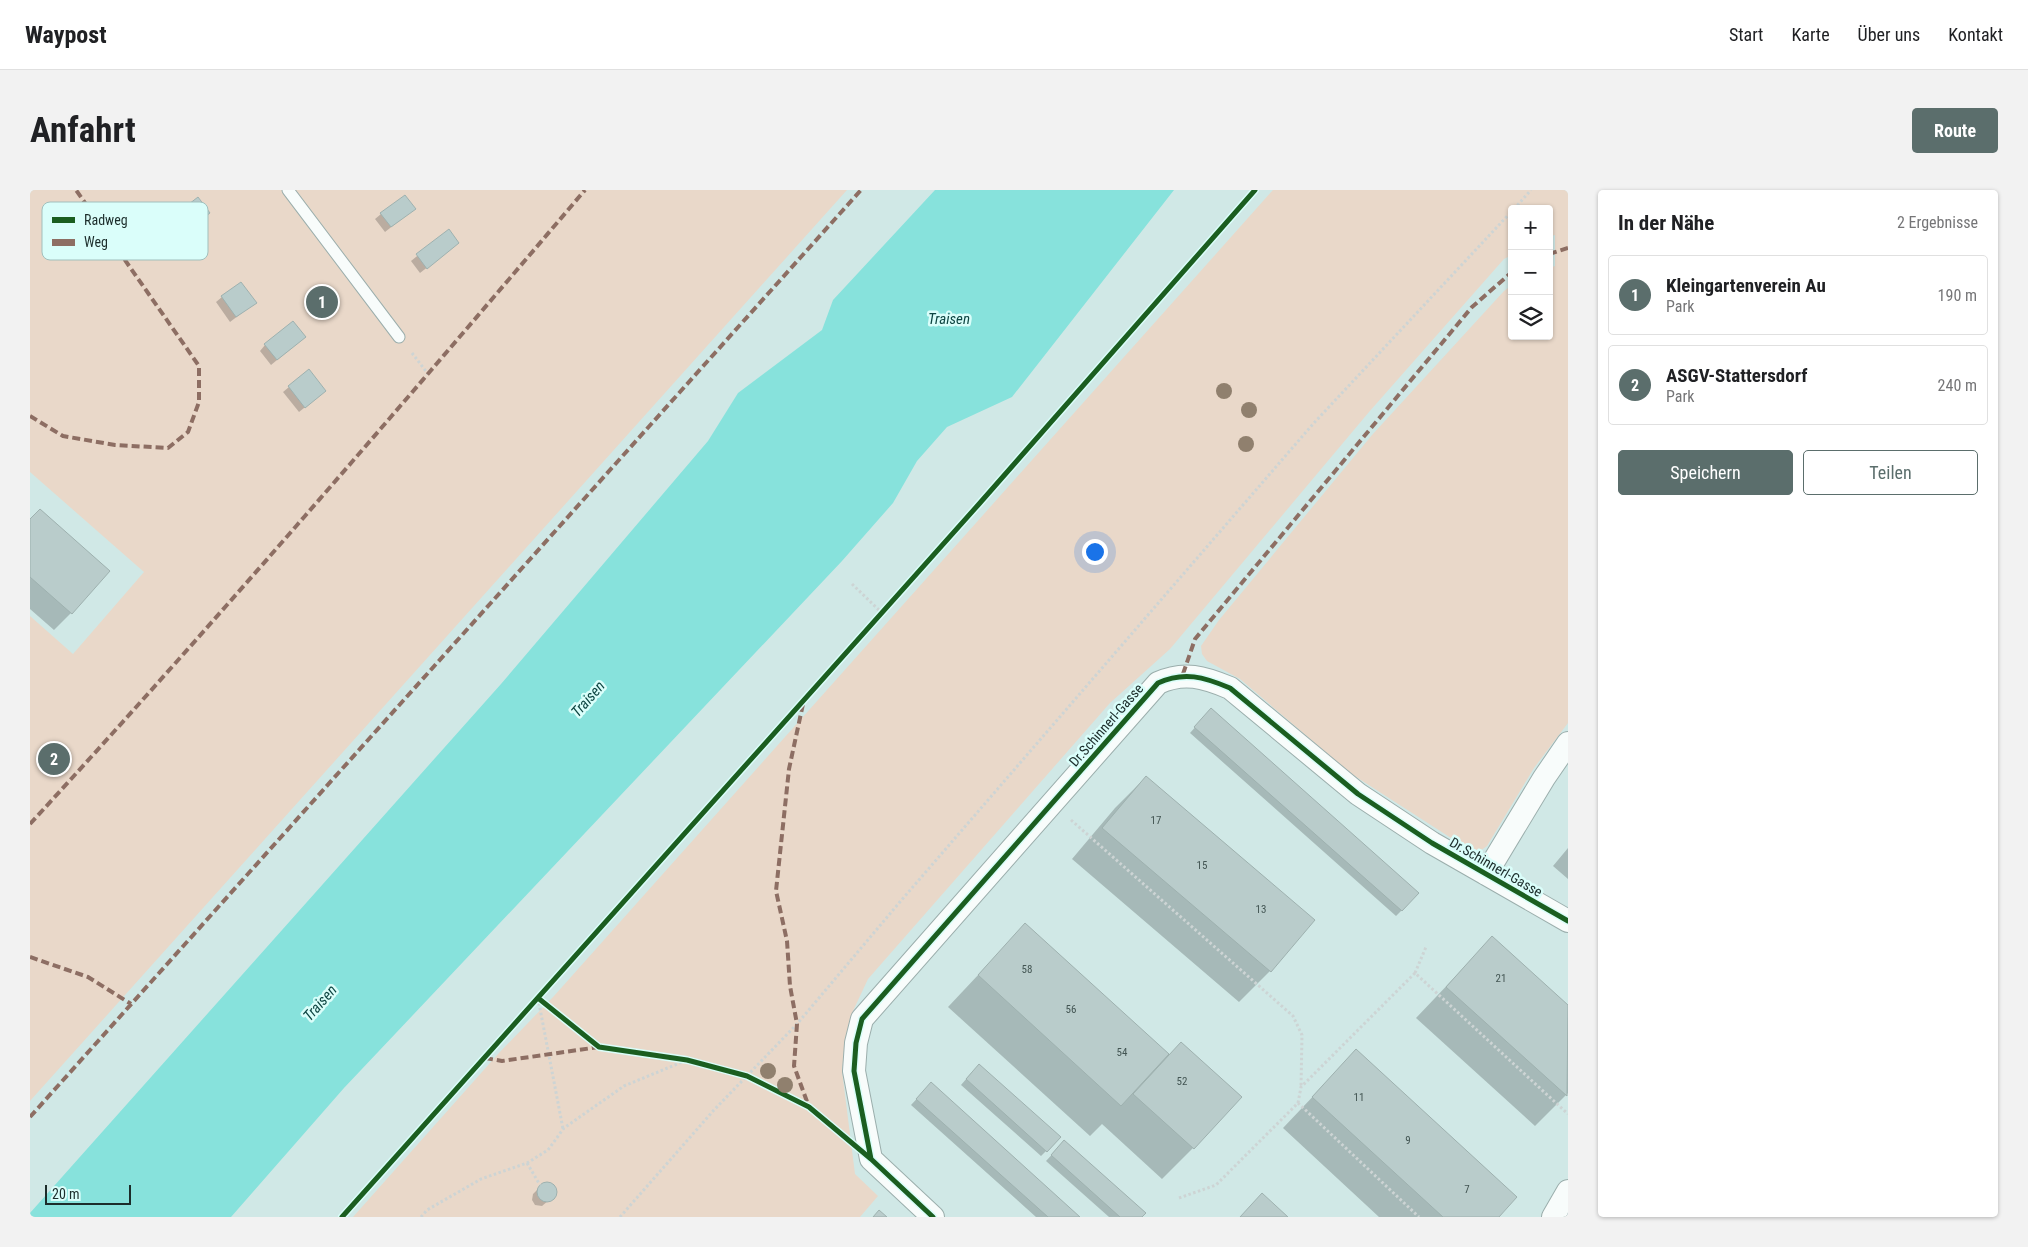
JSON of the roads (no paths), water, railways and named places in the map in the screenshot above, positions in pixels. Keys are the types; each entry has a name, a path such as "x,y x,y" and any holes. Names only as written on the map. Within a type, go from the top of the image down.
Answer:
{"street":[{"name":"Dr.Schinnerl-Gasse","path":"933,1217 872,1159 854,1071 856,1043 862,1020 1158,683 1183,674 1207,678 1230,688 1358,794 1432,843 1568,921"},
{"path":"1486,874 1544,778 1568,743"},
{"path":"1553,1217 1568,1191"}],"lane":[{"path":"288,190 399,336"}],"water":[{"name":"Traisen","path":"935,190 1174,190 1012,397 947,427 917,461 893,503 842,561 344,1088 231,1217 30,1217 30,1213 501,684 708,441 738,393 822,330 833,300"}],"place":[{"name":"Kleingartenverein Au","path":"322,302"},
{"name":"ASGV-Stattersdorf","path":"54,759"}]}
